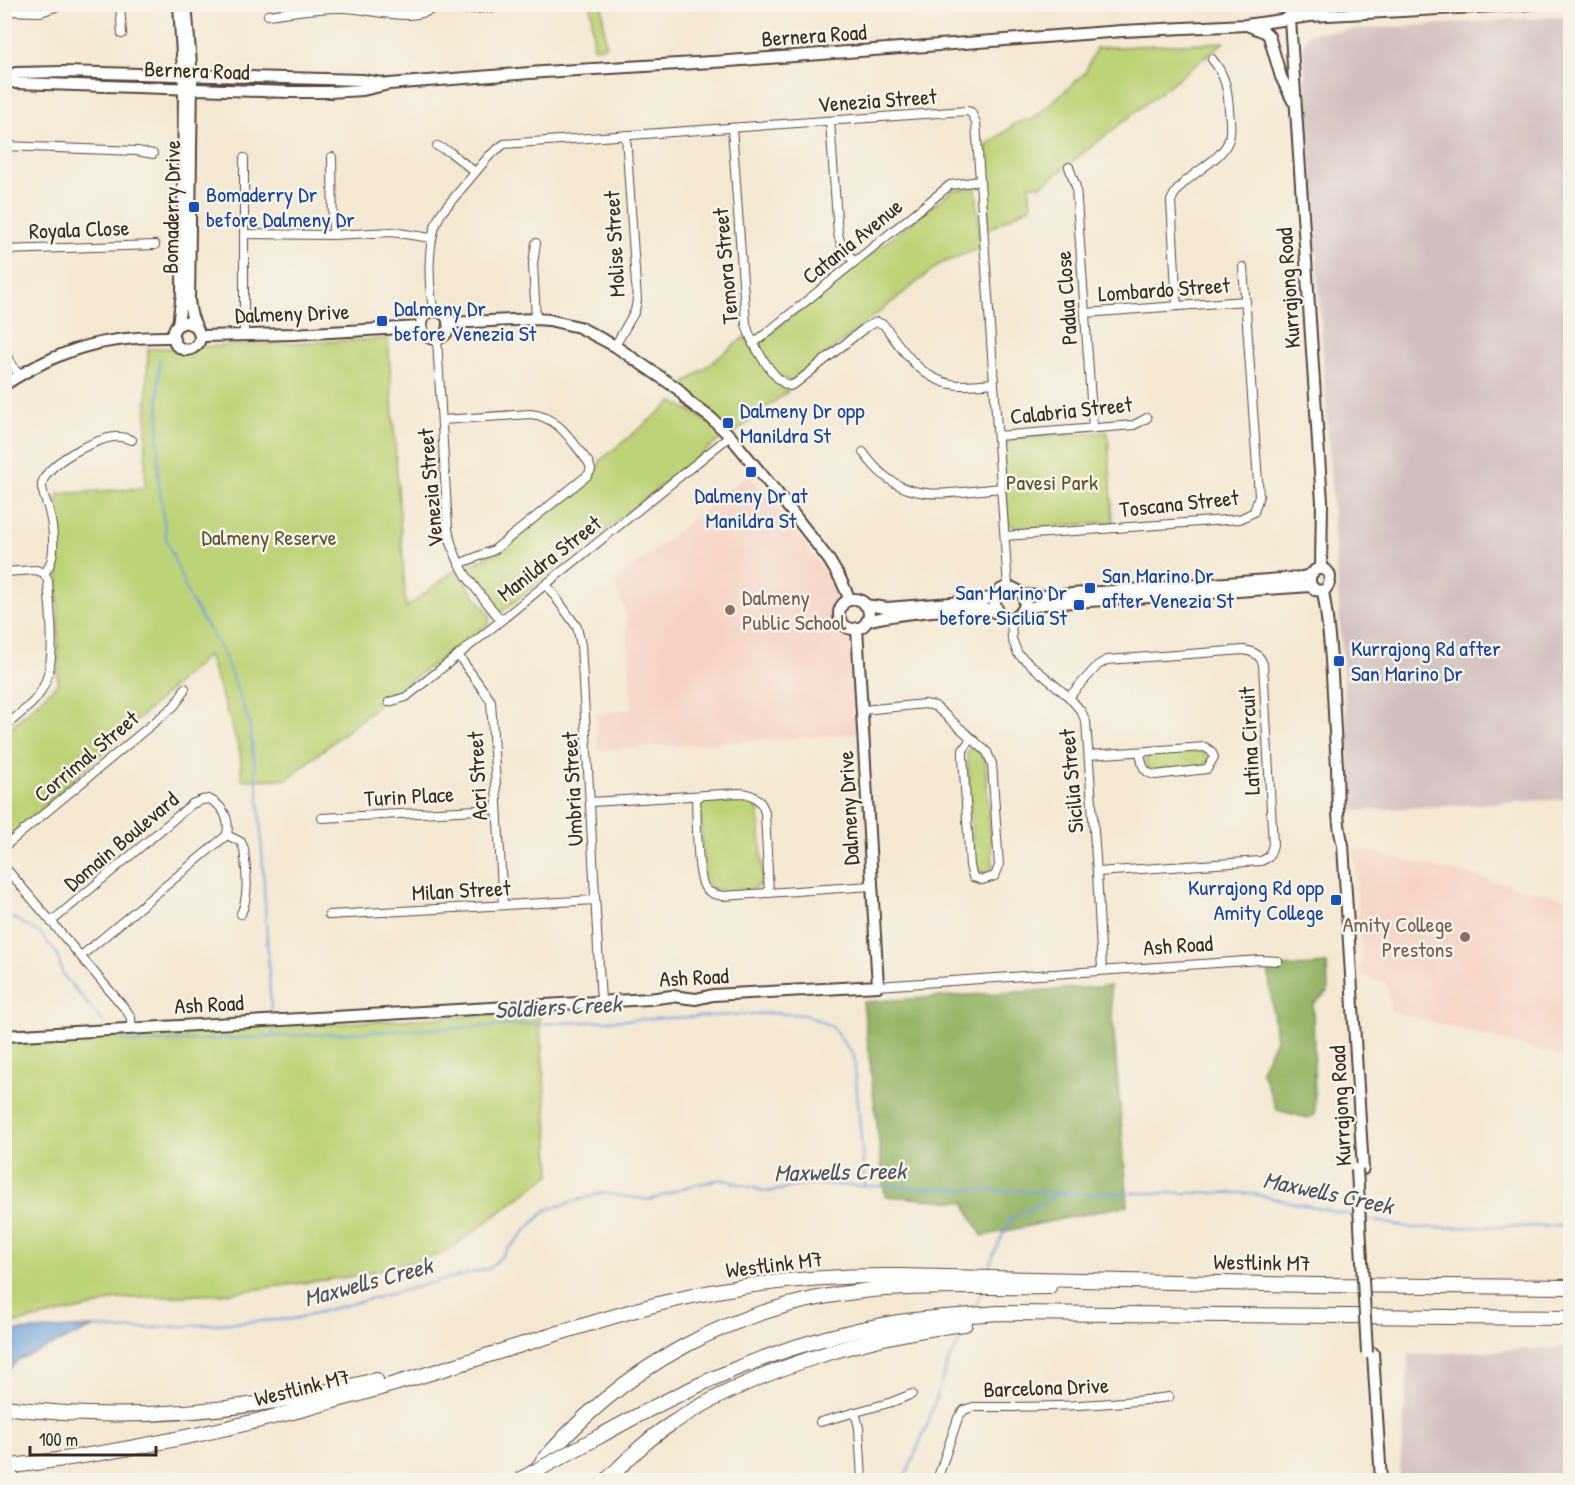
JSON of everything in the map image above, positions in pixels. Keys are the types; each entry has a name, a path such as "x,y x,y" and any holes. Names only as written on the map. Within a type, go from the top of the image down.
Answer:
{"highway":[{"name":"Westlink M7","path":"4,1467 119,1450 267,1418 353,1396 682,1298 755,1285 867,1275 952,1282 1302,1287 1314,1285 1570,1287"},
{"path":"527,1480 561,1440 593,1409 633,1376 675,1350 715,1330 760,1313 817,1298 952,1282"},
{"path":"519,1480 690,1388 769,1355 856,1331 998,1317 1280,1320 1342,1316 1570,1318"},
{"path":"607,1480 635,1452 668,1426 730,1391 776,1372 836,1352 938,1322"},
{"path":"4,1407 82,1414 141,1415 247,1407 320,1394 544,1338"},
{"path":"4,1473 15,1480"}],"street":[{"path":"120,4 122,34"},
{"path":"179,4 188,76"},
{"path":"186,4 188,89"},
{"path":"268,15 342,8 404,14 428,12 441,4 449,9 459,10 532,4"},
{"name":"Kurrajong Road","path":"1288,4 1322,502 1321,569"},
{"name":"Bernera Road","path":"4,78 16,83 329,92 363,90 389,84 1013,41 1122,31 1246,25 1290,18 1369,12 1530,4"},
{"path":"4,11 41,12 58,6"},
{"path":"1246,25 1266,32 1269,36 1281,77 1296,107"},
{"path":"1177,306 1171,201 1179,186 1224,148 1230,134 1226,82 1212,58"},
{"name":"Bernera Road","path":"4,78 16,74 63,72 362,80 389,84"},
{"name":"Bomaderry Drive","path":"178,325 182,293 188,89"},
{"name":"Bomaderry Drive","path":"188,89 189,300 198,331"},
{"name":"Venezia Street","path":"434,312 431,238 439,217 492,152 504,144 971,112 976,123 1008,588"},
{"path":"830,121 838,234 841,243 854,262"},
{"name":"Temora Street","path":"732,128 748,331 753,344 781,380 790,386 796,383 866,327 880,322 911,361 931,376 959,385 994,383"},
{"name":"Molise Street","path":"615,346 635,310 637,300 626,135"},
{"path":"4,146 136,151 153,154"},
{"path":"437,147 450,152 475,172"},
{"path":"332,157 333,235"},
{"path":"244,158 244,335"},
{"name":"Padua Close","path":"1069,167 1076,187 1093,428"},
{"name":"Catania Avenue","path":"753,344 950,185 980,181"},
{"path":"244,234 333,235 392,232 431,238"},
{"path":"536,243 533,264 536,318"},
{"name":"Royala Close","path":"4,250 155,245"},
{"name":"Toscana Street","path":"1005,536 1240,519 1250,515 1256,508 1259,496 1243,267"},
{"name":"Lombardo Street","path":"1085,313 1246,301"},
{"path":"434,312 442,314 448,323 446,333 437,339 427,336 422,327 425,316 434,312"},
{"path":"448,323 536,318 579,327 615,346 678,389 689,402 730,436 778,494 822,551 841,580 850,600"},
{"path":"188,322 198,331 196,345 186,350 176,345 172,337 178,325 188,322"},
{"name":"Dalmeny Drive","path":"198,331 244,335 422,327"},
{"path":"4,385 52,357 88,345 123,338 172,337"},
{"name":"Venezia Street","path":"437,339 448,529 452,549 459,564 500,619"},
{"path":"4,351 20,376"},
{"path":"442,420 530,414 541,416 560,426 589,463 591,470 588,475 497,548 459,564"},
{"name":"Calabria Street","path":"998,435 1134,425 1147,418"},
{"name":"Manildra Street","path":"389,702 406,697 730,436"},
{"path":"44,573 52,557 51,521 42,485 46,475 66,458 97,442 116,437 132,440"},
{"path":"863,452 882,475 899,487 916,492 932,494 1001,488"},
{"path":"1023,595 1044,596 1295,578 1321,569 1327,571 1331,579 1328,587 1323,591 1318,591 1311,586 1310,574"},
{"path":"4,572 36,570 44,573 48,581 52,657 49,674 41,692 4,727"},
{"name":"Umbria Street","path":"546,584 579,633 602,1002"},
{"path":"1023,609 1044,604 1311,586"},
{"path":"867,621 868,612 860,600 850,600 840,609 839,618 844,625 857,628 867,621 892,615 974,609 986,609 999,614 1011,618 1018,615 1025,602 1018,590 1008,588 1000,591 995,597 994,606 999,614"},
{"name":"Kurrajong Road","path":"1323,591 1329,626 1343,845 1370,1353 1374,1480"},
{"path":"865,605 887,608 976,601 995,597"},
{"name":"Sicilia Street","path":"1011,618 1012,639 1018,654 1069,697 1081,711 1086,722 1102,970"},
{"name":"Dalmeny Drive","path":"857,628 878,986"},
{"name":"Latina Circuit","path":"1069,697 1098,665 1107,660 1244,651 1254,652 1263,664 1274,845 1269,857 1261,861 1097,872"},
{"name":"Acri Street","path":"458,656 491,701 503,905"},
{"name":"Corrimal Street","path":"4,847 174,706 185,688"},
{"path":"863,710 926,704 935,706 987,752 992,764 999,866 995,876 982,880 973,877 970,866 963,750 971,739"},
{"path":"1089,755 1205,747 1214,757 1207,769 1155,775 1144,769 1140,752"},
{"path":"591,802 745,793 754,796 761,803 765,813 770,893"},
{"path":"696,797 700,876 706,889 714,894 723,896 871,886"},
{"name":"Domain Boulevard","path":"51,922 196,802 209,799 221,808 228,822 227,835 241,842 244,849 247,894 241,914"},
{"name":"Turin Place","path":"322,818 497,809"},
{"path":"81,956 227,835"},
{"path":"4,866 128,1011 131,1028"},
{"name":"Milan Street","path":"329,915 595,900"},
{"name":"Ash Road","path":"4,1036 602,1002 672,996 696,999 713,995 1261,960 1278,961"},
{"name":"Kurrajong Road","path":"1370,1353 1381,1480"},
{"path":"820,1422 912,1394"},
{"name":"Barcelona Drive","path":"937,1480 958,1418 964,1410 973,1407 1061,1407 1143,1402 1169,1397"},
{"path":"855,1412 859,1428 862,1480"}],"shaded area":[{"path":"1570,16 1570,799 1352,811 1303,44 1308,34 1316,32"},
{"name":"Dalmeny Public School","path":"749,474 826,572 833,588 837,599 836,624 843,633 850,637 857,734 598,750 596,714 632,709 626,613 614,582"},
{"name":"Amity College Prestons","path":"1354,848 1570,899 1570,1059 1391,1011 1387,983 1362,975"},
{"path":"1570,1347 1570,1480 1399,1480 1409,1355"}],"green space":[{"path":"591,5 602,5 606,46 594,48"},
{"path":"1224,42 1049,180 1041,185 1029,185 1031,206 987,230 987,145 1018,122 1033,119 1085,73 1096,48"},
{"path":"976,187 980,248 940,264 791,382 771,366 757,344 953,190"},
{"path":"746,336 750,346 781,386 788,391 733,434 694,401 683,385"},
{"name":"Dalmeny Reserve","path":"388,339 406,608 455,570 490,615 489,623 395,692 287,779 242,780 240,751 208,655 5,842 5,733 58,683 58,494 145,488 148,349"},
{"path":"672,402 700,416 723,437 500,613 466,567 497,552 596,471 601,460"},
{"name":"Pavesi Park","path":"1108,432 1113,522 1017,529 1008,523 1002,448 1011,439"},
{"path":"970,748 979,751 985,759 993,866 989,873 980,872 974,866 967,753"},
{"path":"1198,750 1203,752 1208,759 1205,765 1200,767 1154,770 1147,768 1145,763 1147,757 1153,754"},
{"path":"740,797 752,802 759,814 763,883 752,889 714,890 707,883 703,873 700,806 708,800"},
{"path":"1327,964 1328,992 1313,1004 1315,1115 1308,1118 1277,1110 1261,1070 1276,1039 1268,968"},
{"path":"1110,986 1128,1205 982,1236 964,1202 885,1196 863,1002"},
{"path":"539,1012 551,1174 443,1254 354,1276 221,1294 116,1299 96,1306 5,1325 5,1042"}],"water":[{"path":"95,1327 18,1360 5,1373 5,1334 10,1331"}],"waterway":[{"path":"159,359 158,475 166,538 190,599 224,655 249,722 259,799 271,1010"},
{"name":"Soldiers Creek","path":"4,913 40,933 57,954 63,975 103,1022"},
{"name":"Soldiers Creek","path":"116,1037 135,1043 775,1013 806,1015 831,1026 854,1056 865,1186"},
{"path":"272,1027 273,1036"},
{"name":"Maxwells Creek","path":"94,1327 122,1330 293,1319 490,1268 546,1210 602,1193 650,1200 686,1187 721,1179 768,1192 809,1184 1075,1193 1249,1193 1355,1216"},
{"path":"988,1272 1010,1219 1060,1193"},
{"name":"Maxwells Creek","path":"1363,1218 1410,1228 1570,1226"},
{"path":"974,1309 981,1292"},
{"path":"904,1480 929,1420 948,1362 965,1331"}],"place":[{"name":"Bomaderry Dr before Dalmeny Dr","path":"194,207"},
{"name":"Dalmeny Dr before Venezia St","path":"382,321"},
{"name":"Dalmeny Dr opp Manildra St","path":"728,423"},
{"name":"Dalmeny Dr at Manildra St","path":"751,472"},
{"name":"San Marino Dr after Venezia St","path":"1090,588"},
{"name":"San Marino Dr before Sicilia St","path":"1079,605"},
{"name":"Dalmeny Public School","path":"730,610"},
{"name":"Kurrajong Rd after San Marino Dr","path":"1339,661"},
{"name":"Kurrajong Rd opp Amity College","path":"1336,900"},
{"name":"Amity College Prestons","path":"1465,937"}]}
